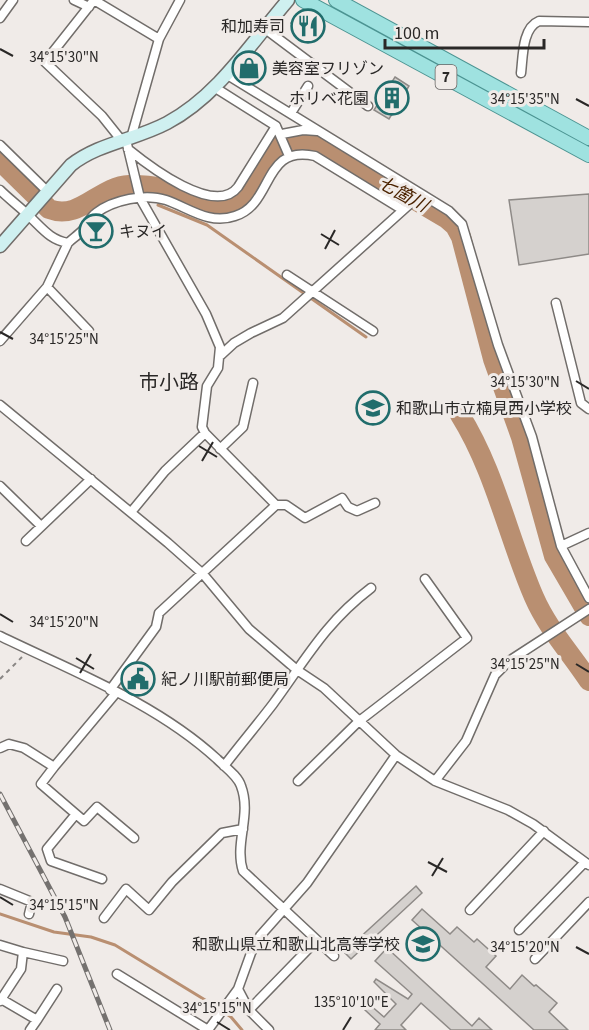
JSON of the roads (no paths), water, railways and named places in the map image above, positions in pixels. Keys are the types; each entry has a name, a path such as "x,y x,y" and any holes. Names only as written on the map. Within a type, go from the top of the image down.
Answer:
{"main road":[{"name":"7","path":"303,0 589,155"},
{"name":"7","path":"336,0 589,138"},
{"path":"0,246 71,165 83,156 127,142 183,113 214,87 284,1"}],"street":[{"path":"0,18 13,0"},
{"path":"74,0 92,2 159,39"},
{"path":"180,0 159,39 127,142 140,196 206,314 221,355"},
{"path":"92,2 45,62 160,176 202,194 222,198 234,192 276,126"},
{"path":"521,73 528,32 533,24 539,21 589,22"},
{"path":"264,28 369,106"},
{"path":"226,74 420,195 445,208 462,224 467,234 498,345 532,437 561,546 589,598"},
{"path":"291,114 308,86"},
{"path":"214,87 276,126 289,154"},
{"path":"282,136 303,130 323,133"},
{"path":"0,146 46,194"},
{"path":"0,341 48,287 68,243 82,231 94,214 112,203 140,196 165,200 210,218 234,217 246,212 254,204 274,170 289,154 299,154 315,156 406,207"},
{"path":"0,190 31,212 39,228 58,241 68,243"},
{"path":"276,505 220,449 202,427 207,386 221,355 234,343 251,333 284,318 303,298 420,195"},
{"path":"287,275 373,331"},
{"path":"48,287 89,331"},
{"path":"556,303 581,403 589,409"},
{"path":"220,449 243,427 253,383"},
{"path":"0,405 132,512 203,574 249,629 297,670 324,688 396,755 435,781 508,810 544,831 587,863 519,930"},
{"path":"132,512 165,471 205,433"},
{"path":"26,541 91,478"},
{"path":"0,486 41,526"},
{"path":"134,838 97,807 84,821 41,784 113,691 156,627 159,613 276,505 286,505 305,518 342,498 348,507 357,511 375,503"},
{"path":"561,546 589,533"},
{"path":"298,781 358,722 467,638 425,579"},
{"path":"224,766 297,670 310,648 345,608 371,588"},
{"path":"435,781 466,741 495,675 509,661 586,611"},
{"path":"0,636 113,691 184,730 224,766 240,783 244,796 243,829 238,857 243,871 333,956"},
{"path":"0,748 9,744 24,748 54,767"},
{"path":"117,974 208,1030 238,989 255,945 307,883 396,755"},
{"path":"76,814 47,849 51,861 102,879"},
{"path":"104,918 126,890 149,910 172,882 222,833 243,829"},
{"path":"470,910 544,831"},
{"path":"0,889 32,902 29,914"},
{"path":"535,959 589,902"},
{"path":"249,1010 316,941"},
{"path":"0,945 63,961"},
{"path":"23,952 21,969 1,1000 37,1020"},
{"path":"30,1030 57,989"},
{"path":"238,989 249,1010 269,1030"}],"waterway":[{"name":"七箇川","path":"0,161 49,209 70,210 108,191 129,185 157,187 206,207 222,208 231,206 243,198 274,151 286,144 303,142 325,147 447,219 455,226 461,237 493,359 521,437 554,556 589,616"},
{"name":"七箇川","path":"148,186 151,194"},
{"path":"158,205 207,225 366,337"},
{"path":"460,415 492,481 534,597 553,630 589,681"},
{"path":"0,914 54,932 91,937 115,945 215,1006 231,1017 242,1030"}],"railway":[{"path":"0,794 65,917 110,1030"}],"place":[{"name":"和加寿司","path":"308,26"},
{"name":"美容室フリゾン","path":"249,68"},
{"name":"ホリベ花園","path":"392,98"},
{"name":"キヌイ","path":"96,231"},
{"name":"和歌山市立楠見西小学校","path":"373,408"},
{"name":"紀ノ川駅前郵便局","path":"138,679"},
{"name":"和歌山県立和歌山北高等学校","path":"423,944"}],"district":[{"name":"市小路","path":"169,382"}]}
